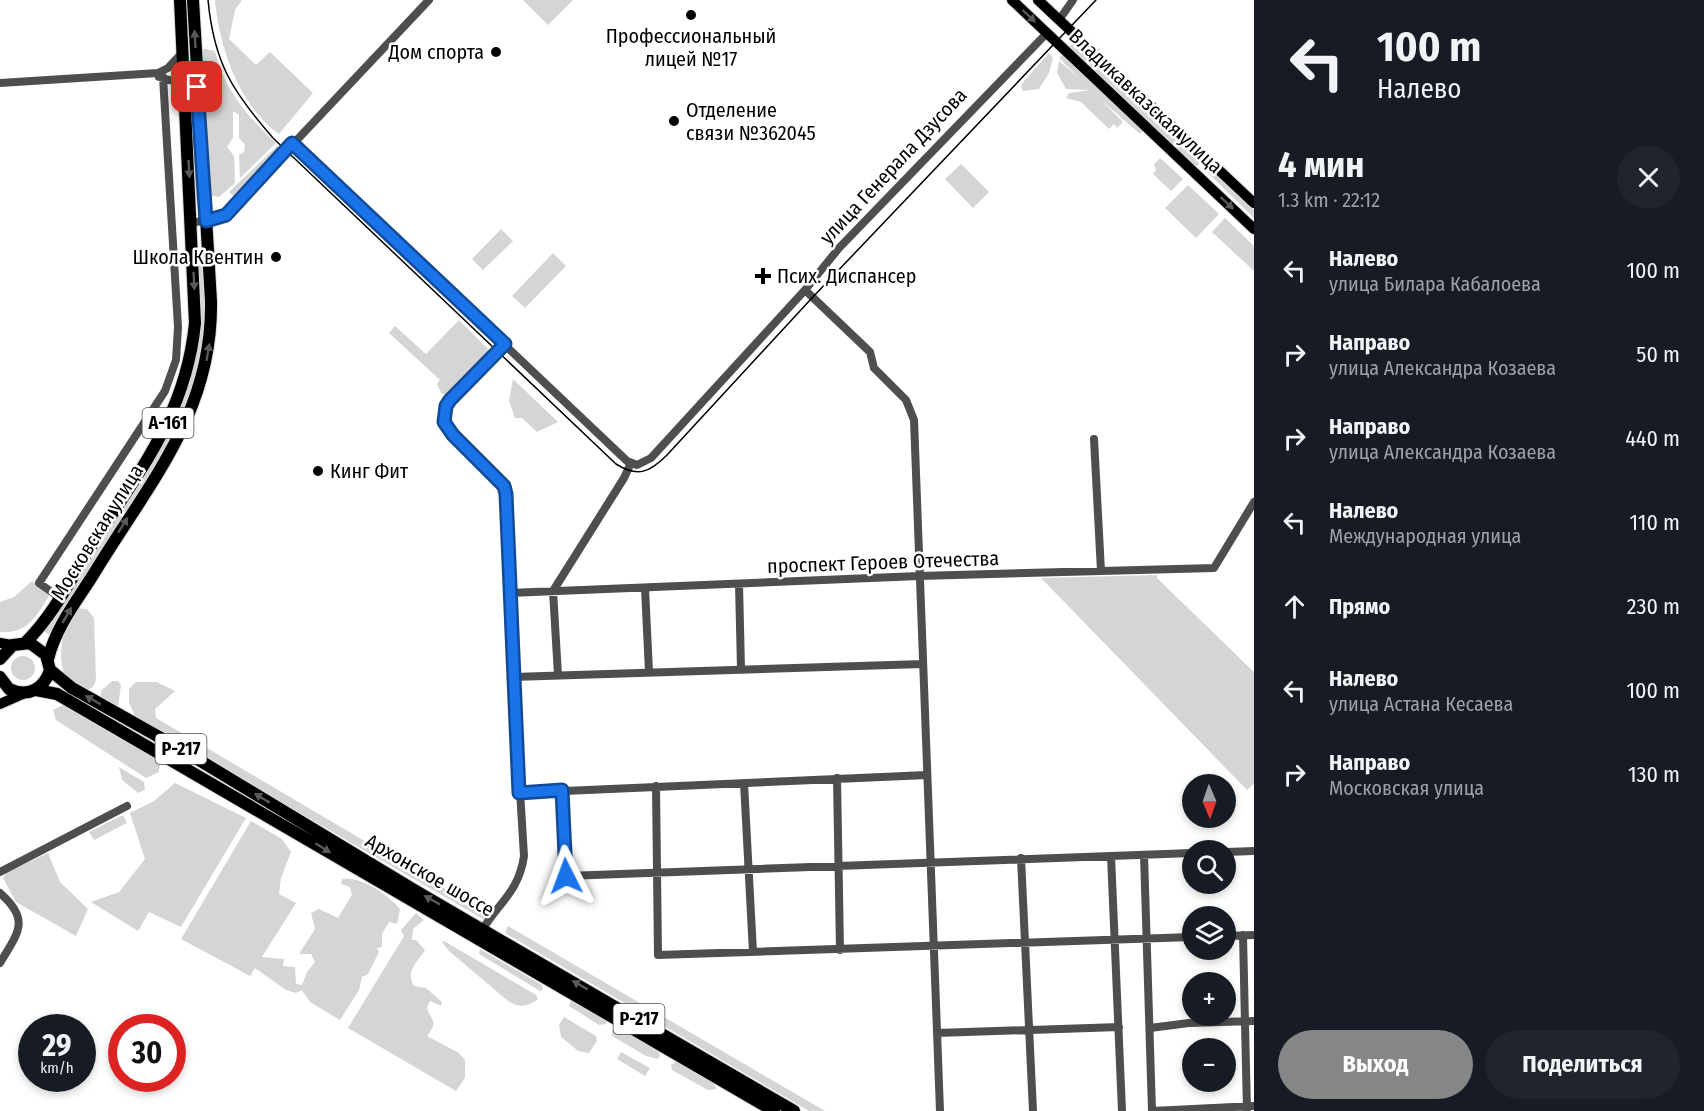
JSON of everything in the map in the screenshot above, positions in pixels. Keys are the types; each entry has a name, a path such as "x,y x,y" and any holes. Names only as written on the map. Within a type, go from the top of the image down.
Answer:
{"highway":[{"name":"Московская улица","path":"26,642 60,598 162,436 182,391 190,366 195,323 180,0"},
{"name":"Московская улица","path":"30,692 45,682 52,641 180,435 199,392 207,358 212,318 193,0"},
{"name":"Архонское шоссе","path":"26,642 38,646 49,664 68,686 184,751 480,934 774,1111"},
{"path":"0,659 6,644 26,642"},
{"name":"Архонское шоссе","path":"0,677 9,689 57,694 794,1111"}],"main road":[{"name":"Владикавказская улица","path":"1012,0 1254,229"},
{"name":"Владикавказская улица","path":"1038,0 1254,203"},
{"name":"улица Генерала Дзусова","path":"1047,33 1059,20"},
{"path":"0,704 30,692"}],"street":[{"path":"191,222 206,221 226,215 429,0"},
{"name":"улица Генерала Дзусова","path":"1059,20 1072,0"},
{"name":"улица Генерала Дзусова","path":"631,462 642,464 651,458 894,190 1047,33"},
{"path":"0,83 158,73 168,68 182,53"},
{"path":"144,75 163,77 185,90"},
{"path":"60,598 39,583 165,391 176,360 177,297 163,77"},
{"path":"292,143 631,462 553,591 558,675"},
{"path":"805,290 870,352 874,368 910,406 914,420 940,1111"},
{"path":"480,934 491,914 506,902 521,872 524,855 509,593 508,507 504,486 453,435 444,422 446,406 450,400 505,344"},
{"path":"1094,439 1101,571"},
{"name":"проспект Героев Отечества","path":"509,593 919,576 1214,568 1254,502"},
{"path":"739,584 741,669"},
{"path":"645,588 649,672"},
{"path":"513,677 923,664"},
{"path":"519,793 927,775"},
{"path":"837,778 840,950"},
{"path":"744,783 753,952"},
{"path":"656,786 658,955 1182,937"},
{"path":"562,790 566,876 1182,853"},
{"path":"0,872 127,806"},
{"path":"1236,852 1254,851"},
{"path":"1144,855 1152,1111 1249,1108 1249,1021 1243,935"},
{"path":"1112,856 1122,1111"},
{"path":"1021,858 1033,1111"},
{"path":"0,893 19,914 20,924 0,963"},
{"path":"1236,935 1254,935"},
{"path":"1150,1028 1189,1023 1249,1021"},
{"path":"937,1033 1119,1028"}],"shaded area":[{"path":"183,0 188,0 200,201 193,201"},
{"path":"215,0 242,0 235,10 229,39 256,65 270,52 313,93 279,134 265,122 242,91 226,55"},
{"path":"523,0 573,0 548,25"},
{"path":"1073,42 1200,163 1196,167 1069,47"},
{"path":"201,48 215,51 219,65 238,102 276,143 240,178 239,155 244,152 245,145 239,138 239,115 233,111 233,138 227,147 234,156 235,183 219,197 208,195"},
{"path":"1064,52 1145,128 1140,134 1100,99 1123,122 1117,128 1114,124 1109,129 1081,102 1066,98 1069,93 1091,90 1066,89 1057,73 1059,61 1078,77 1059,58"},
{"path":"1049,53 1053,58 1049,73 1039,89 1023,91 1021,87 1023,82"},
{"path":"277,146 281,150 233,196 229,192"},
{"path":"1160,158 1183,179 1171,191 1153,174 1156,170 1154,164"},
{"path":"961,164 989,192 973,208 945,179"},
{"path":"1211,168 1254,210 1254,218 1207,172"},
{"path":"1188,185 1219,214 1196,238 1165,208"},
{"path":"1225,218 1254,246 1254,271 1212,232"},
{"path":"501,229 513,241 483,270 472,259"},
{"path":"197,252 202,252 205,315 200,369 188,407 157,464 50,635 41,630 177,412 191,371 198,334"},
{"path":"553,253 566,266 525,308 512,296"},
{"path":"459,320 491,352 448,396 441,393 437,384 440,380 389,333 395,326 426,354"},
{"path":"513,379 558,422 537,432 522,418 515,418 509,401"},
{"path":"1157,575 1157,578 1254,672 1254,784 1247,790 1236,779 1236,774 1231,774 1041,578"},
{"path":"32,581 49,596 44,604 30,623 24,627 9,632 0,632 0,602 14,597"},
{"path":"75,608 87,609 94,618 96,679 92,688 84,690 71,684 66,677 62,663 61,652 65,630"},
{"path":"23,656 31,660 35,668 31,676 23,680 15,676 11,668 15,660"},
{"path":"112,681 118,681 121,685 118,707 100,697 102,690"},
{"path":"136,682 157,682 175,691 155,709 156,718 492,916 488,922 136,718 129,703 129,689"},
{"path":"65,704 160,760 159,772 146,778 56,720 53,710"},
{"path":"119,767 144,782 145,790 138,793 122,780"},
{"path":"175,783 246,818 181,927 149,912 138,931 91,902 119,892 145,859 130,813 154,801"},
{"path":"123,815 127,823 94,840 89,832"},
{"path":"251,821 282,839 291,852 281,878 279,894 296,903 262,957 284,959 283,966 295,967 296,984 302,985 307,972 315,962 311,954 299,954 315,929 311,913 319,909 338,918 352,895 350,887 341,884 342,879 357,880 374,887 400,909 397,924 389,922 382,934 382,947 377,948 379,952 368,974 362,977 359,990 340,1020 310,1002 302,990 296,993 286,990 255,968 250,976 181,939"},
{"path":"48,853 60,882 88,909 76,936 16,902 3,878 6,873"},
{"path":"416,913 424,920 413,929 412,940 416,940 425,950 411,971 412,981 414,986 426,988 442,1002 441,1006 430,1001 427,1007 434,1023 427,1036 459,1053 465,1060 465,1078 456,1091 348,1028 404,936 401,930"},
{"path":"508,926 825,1111 809,1111 505,933"},
{"path":"444,941 536,995 538,999 523,1006 508,1001 449,951 442,942"},
{"path":"480,949 542,985 543,990 540,991 479,954"},
{"path":"571,999 607,1020 606,1024 599,1025 569,1006"},
{"path":"564,1017 596,1036 597,1041 589,1053 578,1051 561,1037 559,1025"},
{"path":"616,1027 647,1042 657,1050 660,1055 658,1059 646,1056 612,1036 612,1030"},
{"path":"621,1052 650,1068 645,1076 617,1059"},
{"path":"677,1061 712,1081 717,1089 708,1090 672,1070 671,1065"}],"tram line":[{"path":"208,0 215,42 227,75 246,105 273,138 616,464 637,472 655,466 667,455 811,299 1096,0"}],"place":[{"name":"Профессиональный лицей №17","path":"691,15"},
{"name":"Дом спорта","path":"496,52"},
{"name":"Отделение связи №362045","path":"674,121"},
{"name":"Школа Квентин","path":"276,257"},
{"name":"Псих. Диспансер","path":"763,276"},
{"name":"Кинг Фит","path":"318,471"}],"route":[{"path":"197,87 206,221 214,221 226,215 292,143 505,344 450,400 446,406 444,422 453,435 504,486 508,507 519,793 562,790 566,876"}]}
